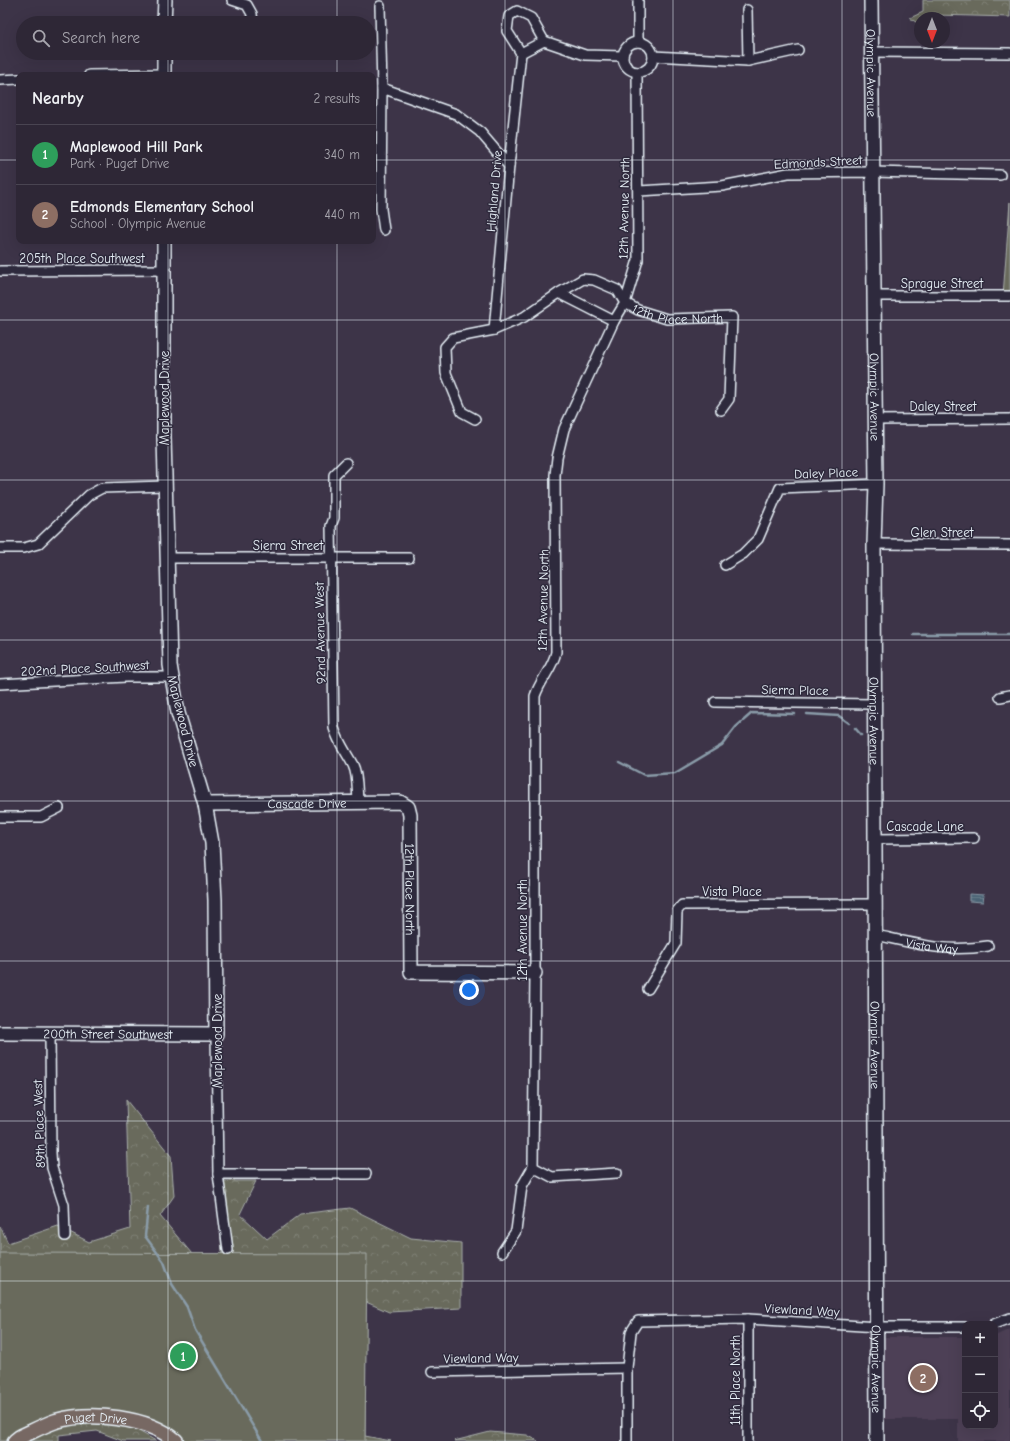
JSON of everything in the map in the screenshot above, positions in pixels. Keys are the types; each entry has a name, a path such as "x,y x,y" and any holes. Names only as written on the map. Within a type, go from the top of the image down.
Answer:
{"main road":[{"name":"Puget Drive","path":"16,1441 20,1437 56,1421 99,1415 133,1420 171,1436 176,1441"}],"street":[{"path":"164,16 165,0"},
{"path":"232,0 247,5 252,16"},
{"path":"638,0 638,42"},
{"name":"Olympic Avenue","path":"871,0 876,484 874,544 874,704 878,1327 877,1441"},
{"path":"380,6 382,88 381,209 384,230"},
{"path":"747,10 748,61"},
{"path":"544,41 521,53 508,31 509,16 517,11 530,18 544,41 585,55 622,56"},
{"path":"638,42 649,47 653,56 647,69 637,72 628,69 622,56 627,46 638,42"},
{"path":"653,56 748,61 798,50"},
{"path":"871,52 1010,53"},
{"name":"Highland Drive","path":"494,330 521,53"},
{"path":"164,60 164,72"},
{"name":"12th Avenue North","path":"502,1252 516,1230 522,1186 533,1167 535,973 534,696 538,685 552,665 556,652 556,458 564,429 614,321 625,303 638,260 639,191 637,72"},
{"path":"0,80 16,80"},
{"path":"382,88 456,114 480,132 509,166"},
{"name":"Edmonds Street","path":"639,191 722,186 788,173 872,172 1000,175"},
{"name":"Maplewood Drive","path":"164,244 165,486 171,678 178,713 205,804 212,843 214,864 218,1174 228,1250"},
{"name":"205th Place Southwest","path":"0,271 164,270"},
{"path":"475,419 462,412 446,373 445,347 453,338 494,330 524,317 559,293 583,279 594,280 617,290 625,303"},
{"path":"559,293 614,321"},
{"name":"Sprague Street","path":"874,296 1010,296"},
{"name":"12th Place North","path":"625,303 638,310 667,319 732,316 729,399 721,410"},
{"name":"Daley Street","path":"875,420 1010,419"},
{"name":"92nd Avenue West","path":"346,463 334,475 332,558 334,728 338,740 354,766 358,802"},
{"name":"Daley Place","path":"725,565 743,554 758,539 780,488 876,484"},
{"path":"0,548 24,548 38,544 89,495 102,488 165,486"},
{"name":"Glen Street","path":"874,544 1010,545"},
{"name":"Sierra Street","path":"167,558 409,558"},
{"name":"202nd Place Southwest","path":"0,684 126,678 171,678"},
{"path":"1000,697 1010,695"},
{"name":"Sierra Place","path":"715,702 874,704"},
{"name":"Cascade Drive","path":"205,804 400,802 408,807"},
{"name":"12th Place North","path":"408,807 410,815 411,972 535,973"},
{"path":"0,817 41,816 59,808"},
{"name":"Cascade Lane","path":"875,839 974,838"},
{"name":"Vista Place","path":"648,989 676,943 677,911 682,905 876,904"},
{"name":"Vista Way","path":"876,935 943,949 967,949 988,946"},
{"name":"200th Street Southwest","path":"0,1033 216,1034"},
{"name":"89th Place West","path":"50,1034 52,1168 64,1205 65,1236"},
{"path":"533,1167 552,1177 617,1173"},
{"path":"218,1174 366,1174"},
{"path":"998,1322 1010,1318"},
{"name":"Viewland Way","path":"432,1372 627,1368 631,1332 638,1321 748,1319 878,1327 962,1328"},
{"name":"11th Place North","path":"748,1319 748,1441"},
{"path":"627,1368 627,1441"}],"shaded area":[{"path":"1010,1329 1010,1441 958,1441 958,1419 882,1419 882,1337 962,1337 962,1429 998,1429 998,1335"}],"green space":[{"path":"923,0 1010,0 1010,17 950,15 950,12 923,12"},
{"path":"1010,202 1010,296 1003,296"},
{"path":"126,1100 171,1156 174,1196 160,1216 192,1254 222,1254 217,1181 256,1181 240,1214 267,1239 300,1214 350,1208 411,1238 461,1243 461,1308 389,1312 366,1302 365,1436 391,1441 186,1441 174,1431 140,1417 99,1410 17,1432 6,1441 0,1441 0,1226 8,1243 58,1226 89,1242 130,1229"},
{"path":"0,1253 367,1254 365,1441 186,1441 174,1431 140,1417 99,1410 17,1432 6,1441 0,1441"},
{"path":"99,1421 130,1426 156,1441 123,1441 97,1431 59,1435 59,1441 28,1441 46,1432 63,1427 79,1423"},
{"path":"490,1432 527,1435 538,1441 454,1441"}],"water":[{"path":"969,894 984,895 983,902 969,901"}],"waterway":[{"path":"913,634 1010,634"},
{"path":"619,762 644,775 675,773 722,745 736,727 752,713 795,714"},
{"path":"807,714 839,716 849,723"},
{"path":"855,728 861,735"},
{"path":"148,1207 145,1236 164,1262 172,1284 187,1307 195,1330 262,1441"}],"place":[{"name":"Maplewood Hill Park","path":"183,1356"},
{"name":"Edmonds Elementary School","path":"923,1378"}]}
